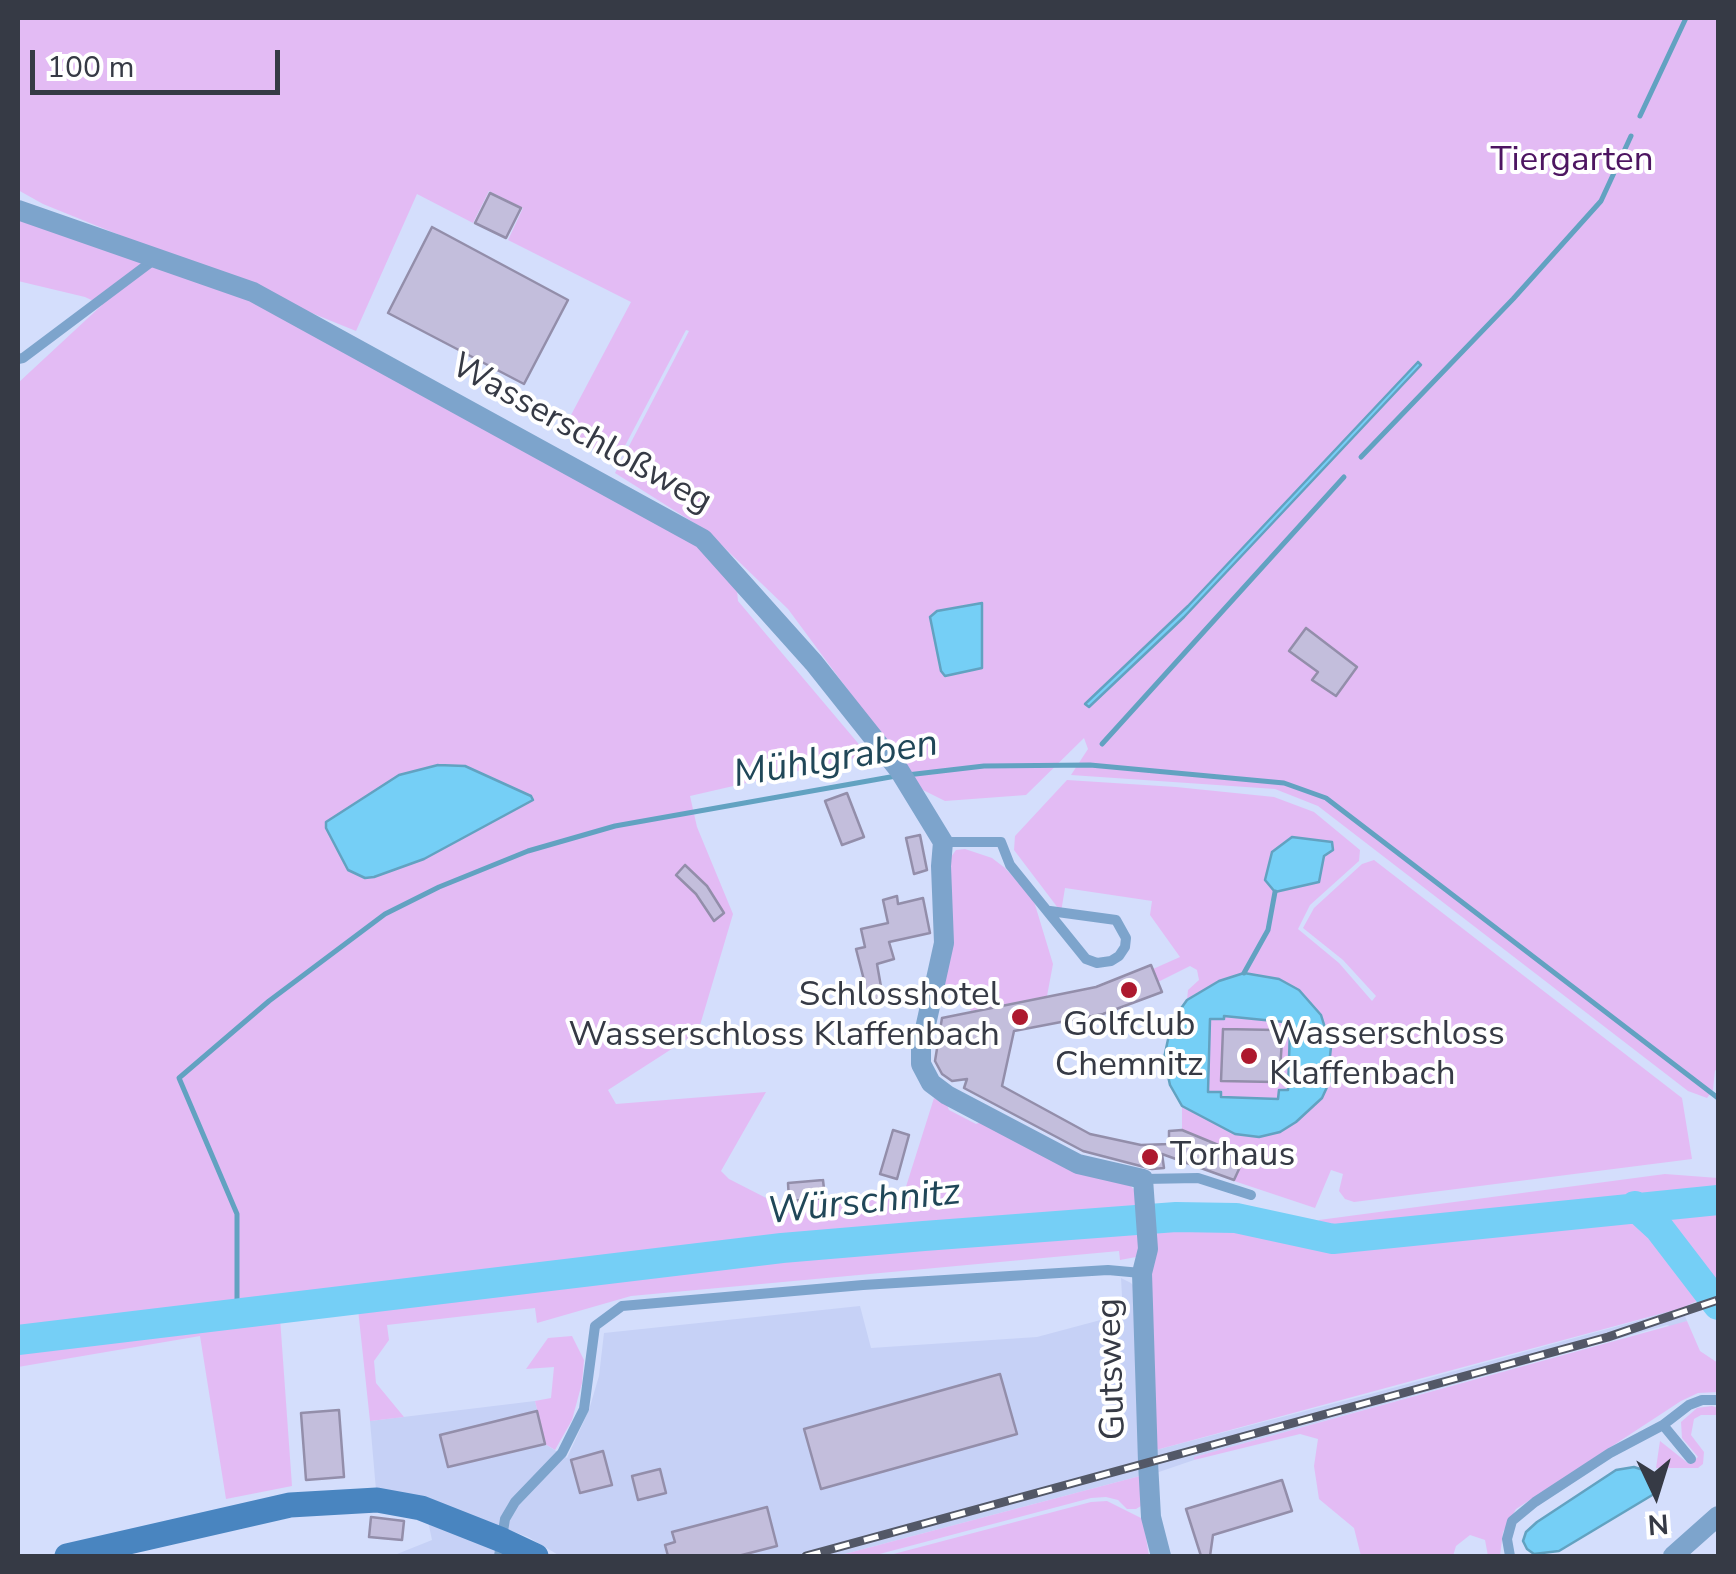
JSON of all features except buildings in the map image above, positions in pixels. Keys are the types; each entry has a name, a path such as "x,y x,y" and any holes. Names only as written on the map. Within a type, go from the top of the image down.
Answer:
{"main road":[{"path":"67,1556 290,1506 377,1500 421,1508 501,1548 536,1556"}],"street":[{"name":"Wasserschloßweg","path":"18,210 253,292 704,539 814,662 902,775 943,842"},
{"path":"943,842 944,943 921,1046 921,1064 931,1083 1078,1164 1143,1186"},
{"name":"Gutsweg","path":"1143,1186 1148,1250 1142,1273 1149,1488 1160,1556"},
{"path":"1673,1556 1718,1516"}],"lane":[{"path":"18,359 156,258"},
{"path":"943,842 1001,842 1010,865 1086,959 1098,963 1120,956 1126,938 1116,920 1050,911"},
{"path":"1143,1186 1198,1178 1250,1195"},
{"path":"501,1548 504,1519 515,1502 562,1454 584,1409 595,1326 622,1306 1052,1273 1121,1269 1142,1273"},
{"path":"1510,1556 1512,1522 1535,1502 1610,1453 1663,1425 1689,1404 1718,1400"},
{"path":"1663,1425 1691,1459"}],"shaded area":[{"path":"1418,362 1421,365 1184,617 1089,707 1085,704 1188,606"},
{"path":"982,603 982,668 945,676 930,617 937,611"},
{"path":"438,765 465,766 533,800 424,859 374,877 365,878 348,870 326,822 399,775"},
{"path":"1292,837 1332,842 1333,850 1324,856 1319,882 1275,892 1265,880 1272,852"},
{"path":"1244,973 1279,979 1299,990 1321,1015 1331,1047 1329,1065 1333,1074 1322,1098 1280,1132 1259,1137 1235,1134 1182,1106 1170,1085 1164,1058 1172,1021 1187,1000 1219,981","holes":["1224,1016 1284,1022 1284,1029 1290,1029 1288,1090 1279,1090 1278,1099 1221,1097 1221,1092 1208,1092 1210,1019"]},
{"path":"1121,1278 1139,1292 1140,1476 837,1556 560,1556 528,1537 420,1497 376,1490 370,1421 535,1401 545,1444 567,1458 589,1410 599,1376 604,1333 860,1306 871,1348 1037,1337 1123,1314"},
{"path":"1681,1306 1687,1321 1672,1327 1667,1325 1195,1457 1156,1473 1156,1450"},
{"path":"1634,1467 1659,1475 1659,1491 1559,1551 1534,1554 1527,1549 1523,1541 1526,1532 1537,1522 1616,1470"},
{"path":"428,1521 512,1556 392,1556 432,1540"}],"green space":[{"name":"Tiergarten","path":"18,18 1718,18 1718,1072 1715,1070 1713,1090 1707,1098 1688,1091 1318,806 1275,789 1071,775 1088,749 1084,738 1026,795 945,801 921,789 788,609 707,531 615,473 689,331 686,330 617,461 562,432 631,302 508,240 523,208 489,191 473,223 417,194 356,331 43,204 18,190"},
{"path":"18,215 235,288 702,540 736,581 738,601 868,755 690,796 697,827 733,914 698,1032 608,1090 616,1104 766,1092 721,1171 776,1203 904,1193 934,1098 976,1124 984,1121 1130,1185 1135,1191 1142,1250 1136,1257 1120,1260 1119,1251 631,1296 537,1323 535,1308 387,1325 389,1340 374,1361 376,1383 404,1417 370,1421 358,1309 280,1318 292,1486 226,1499 200,1336 18,1367 18,383 102,305 85,297 18,281"},
{"path":"1067,780 1274,797 1314,812 1360,850 1359,861 1310,905 1298,929 1339,963 1372,1001 1376,996 1343,960 1303,928 1314,908 1362,864 1374,860 1682,1098 1692,1159 1354,1202 1339,1191 1343,1174 1331,1170 1315,1208 1234,1181 1245,1156 1182,1130 1182,1106 1235,1134 1259,1137 1296,1122 1322,1098 1329,1053 1321,1015 1299,990 1279,979 1198,992 1187,1000 1188,990 1199,980 1197,970 1190,966 1158,982 1153,969 1180,957 1150,915 1152,901 1065,888 1061,912 1014,850 1015,836"},
{"path":"956,850 992,858 1033,898 1053,964 1047,996 971,1011 961,992 940,994 948,861"},
{"path":"1224,1016 1285,1022 1290,1029 1288,1091 1279,1099 1220,1097 1207,1092 1210,1019"},
{"path":"1665,1174 1718,1178 1718,1195 1635,1199 1334,1234 1316,1230 1319,1220"},
{"path":"1718,1206 1718,1291 1682,1308 1156,1450 1148,1273 1153,1228 1231,1230 1334,1245 1387,1243 1652,1210"},
{"path":"1687,1321 1700,1351 1718,1363 1718,1392 1698,1393 1681,1401 1516,1509 1503,1532 1500,1556 1488,1556 1485,1540 1470,1535 1456,1546 1453,1556 1361,1556 1354,1528 1319,1499 1314,1466 1318,1439 1300,1434 1194,1460 1194,1457"},
{"path":"572,1336 584,1360 582,1383 572,1420 555,1450 545,1444 535,1401 551,1398 554,1367 526,1369 548,1338"},
{"path":"1697,1408 1718,1408 1718,1415 1694,1419 1691,1435 1704,1452 1703,1464 1698,1468 1656,1468 1660,1441 1689,1464 1698,1457 1682,1438 1681,1422"},
{"path":"1140,1476 1141,1506 1136,1509 1127,1509 1118,1500 1106,1497 1091,1498 872,1556 837,1556"},
{"path":"1107,1501 1143,1519 1149,1556 886,1556 1091,1502"}],"waterway":[{"path":"1640,116 1686,18"},
{"path":"1361,457 1601,201 1631,136"},
{"path":"1102,744 1344,477"},
{"name":"Mühlgraben","path":"907,775 984,766 1090,765 1284,783 1326,798 1718,1098"},
{"name":"Mühlgraben","path":"237,1313 237,1214 179,1078 269,1001 385,914 528,851 615,826 896,776"},
{"path":"1244,973 1268,930 1275,892"},
{"name":"Würschnitz","path":"18,1340 782,1248 924,1236 1176,1217 1236,1218 1333,1239 1718,1200"},
{"path":"1635,1206 1659,1228 1718,1305"}],"railway":[{"path":"806,1556 1608,1337 1718,1300"}],"place":[{"name":"Golfclub Chemnitz","path":"1129,990"},
{"name":"Schlosshotel Wasserschloss Klaffenbach","path":"1020,1017"},
{"name":"Wasserschloss Klaffenbach","path":"1249,1056"},
{"name":"Torhaus","path":"1150,1157"}]}
